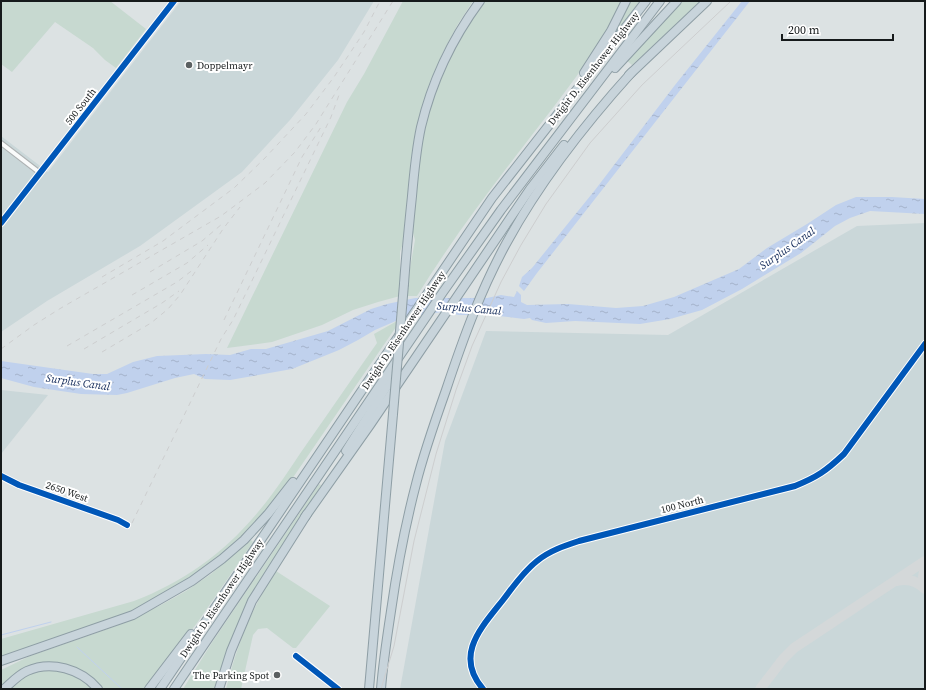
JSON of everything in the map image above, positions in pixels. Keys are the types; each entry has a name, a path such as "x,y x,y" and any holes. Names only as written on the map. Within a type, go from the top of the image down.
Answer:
{"highway":[{"path":"370,689 416,154 424,114 445,57 461,28 480,1"},
{"path":"552,121 611,31 626,1"},
{"name":"Dwight D. Eisenhower Highway","path":"160,689 492,198 646,1"},
{"name":"Dwight D. Eisenhower Highway","path":"175,689 194,658 443,292 501,210 660,1"},
{"path":"582,104 677,1"},
{"path":"381,689 398,564 416,484 435,422 470,322 482,293 507,242 542,185 585,126 603,103 632,72 707,1"},
{"path":"220,689 231,651 252,600 305,518 530,189 560,150 632,72"},
{"path":"305,518 368,414 413,345 424,320"},
{"path":"1,661 133,615 204,573 244,540 268,514 337,426"},
{"path":"149,689 235,578"},
{"path":"1,666 32,650"},
{"path":"4,689 26,672 42,667 61,667 76,672 92,682 98,689"}],"street":[{"name":"500 South","path":"1,223 174,1"},
{"path":"1,143 40,173"},
{"name":"100 North","path":"483,689 476,681 471,668 471,652 478,632 526,571 538,560 562,547 578,541 794,486 813,478 829,468 844,454 925,344"},
{"name":"2650 West","path":"1,476 20,485 118,520 127,525"},
{"path":"296,656 338,689"}],"shaded area":[{"path":"181,1 374,1 338,60 290,120 242,172 140,246 47,301 1,332 1,136 48,172"},
{"path":"925,223 925,689 400,689 445,441 486,331 668,335 857,226"},
{"path":"1,390 48,395 1,454"}],"green space":[{"path":"1,1 110,1 146,29 116,68 93,48 55,22 12,72 1,64"},
{"path":"403,1 473,1 458,24 443,52 428,88 417,125 411,160 404,240 400,252 400,296 353,310 322,325 272,342 227,348 347,102 364,74"},
{"path":"483,1 624,1 589,58 494,184 417,296 407,296 408,279 415,240 412,229 418,160 430,105 453,47"},
{"path":"631,1 640,1 612,38 611,37"},
{"path":"678,1 701,1 632,65 626,60"},
{"path":"397,321 396,327 281,495 242,538 194,577 141,607 1,658 1,639 134,601 169,585 202,565 217,553 245,527 277,488 377,343 374,334"},
{"path":"319,484 321,485 301,520 267,571 218,689 183,689 213,641"},
{"path":"251,540 253,542 197,623 147,689 103,689 95,680 41,664 1,689 1,670 30,656 116,626 161,605 186,591 211,574"},
{"path":"276,571 330,606 296,648 293,648 267,628 258,629 253,635 241,689 226,689 240,642 252,613"},
{"path":"42,669 65,670 97,689 7,689 19,678"}],"water":[{"path":"742,1 750,1 524,291 519,286 522,277 532,268 595,190 675,85"},
{"name":"Surplus Canal","path":"856,197 925,199 925,214 870,211 850,218 835,226 801,253 742,289 702,310 670,319 640,324 575,321 546,323 532,320 530,318 524,319 491,315 459,315 442,312 405,317 375,330 339,350 292,369 230,380 205,379 194,374 117,395 81,394 34,387 1,378 1,361 93,374 107,374 133,362 157,356 206,354 230,355 251,349 266,349 328,331 371,309 415,298 487,298 501,295 514,297 517,291 521,295 521,302 527,305 568,304 616,308 643,306 674,297 739,269 767,248 836,205"}],"waterway":[{"path":"1,635 51,622"},
{"path":"77,647 122,689"}],"taxiway":[{"path":"760,689 783,659 794,648 925,561"},
{"path":"925,566 923,577 925,587"},
{"path":"897,581 912,581 925,589"}],"tram line":[{"path":"381,689 394,646 414,541 436,454 456,390 472,346 501,282 546,204 590,143 642,85 731,1"}],"railway":[{"path":"102,277 163,241 234,188 264,159 306,114 334,77 364,32 380,1"},
{"path":"1,349 61,308 221,216 265,183 295,152 316,124 393,1"},
{"path":"132,523 221,339 233,320 331,117 339,95"},
{"path":"224,320 302,157 321,127"},
{"path":"102,352 151,323 168,309 180,295 223,229 240,207"},
{"path":"150,272 202,241 222,224"},
{"path":"132,295 187,263 208,245"},
{"path":"67,346 177,282 194,269"},
{"path":"84,349 162,303 179,291"}],"cycle path":[{"path":"1,223 174,1"},
{"path":"483,689 475,677 471,665 471,653 474,642 479,632 514,585 527,570 542,557 562,547 579,541 795,486 809,480 832,465 844,454 925,344"},
{"path":"1,476 19,485 118,520 127,525"},
{"path":"296,656 338,689"}],"place":[{"name":"Doppelmayr","path":"189,65"},
{"name":"The Parking Spot","path":"277,675"}]}
